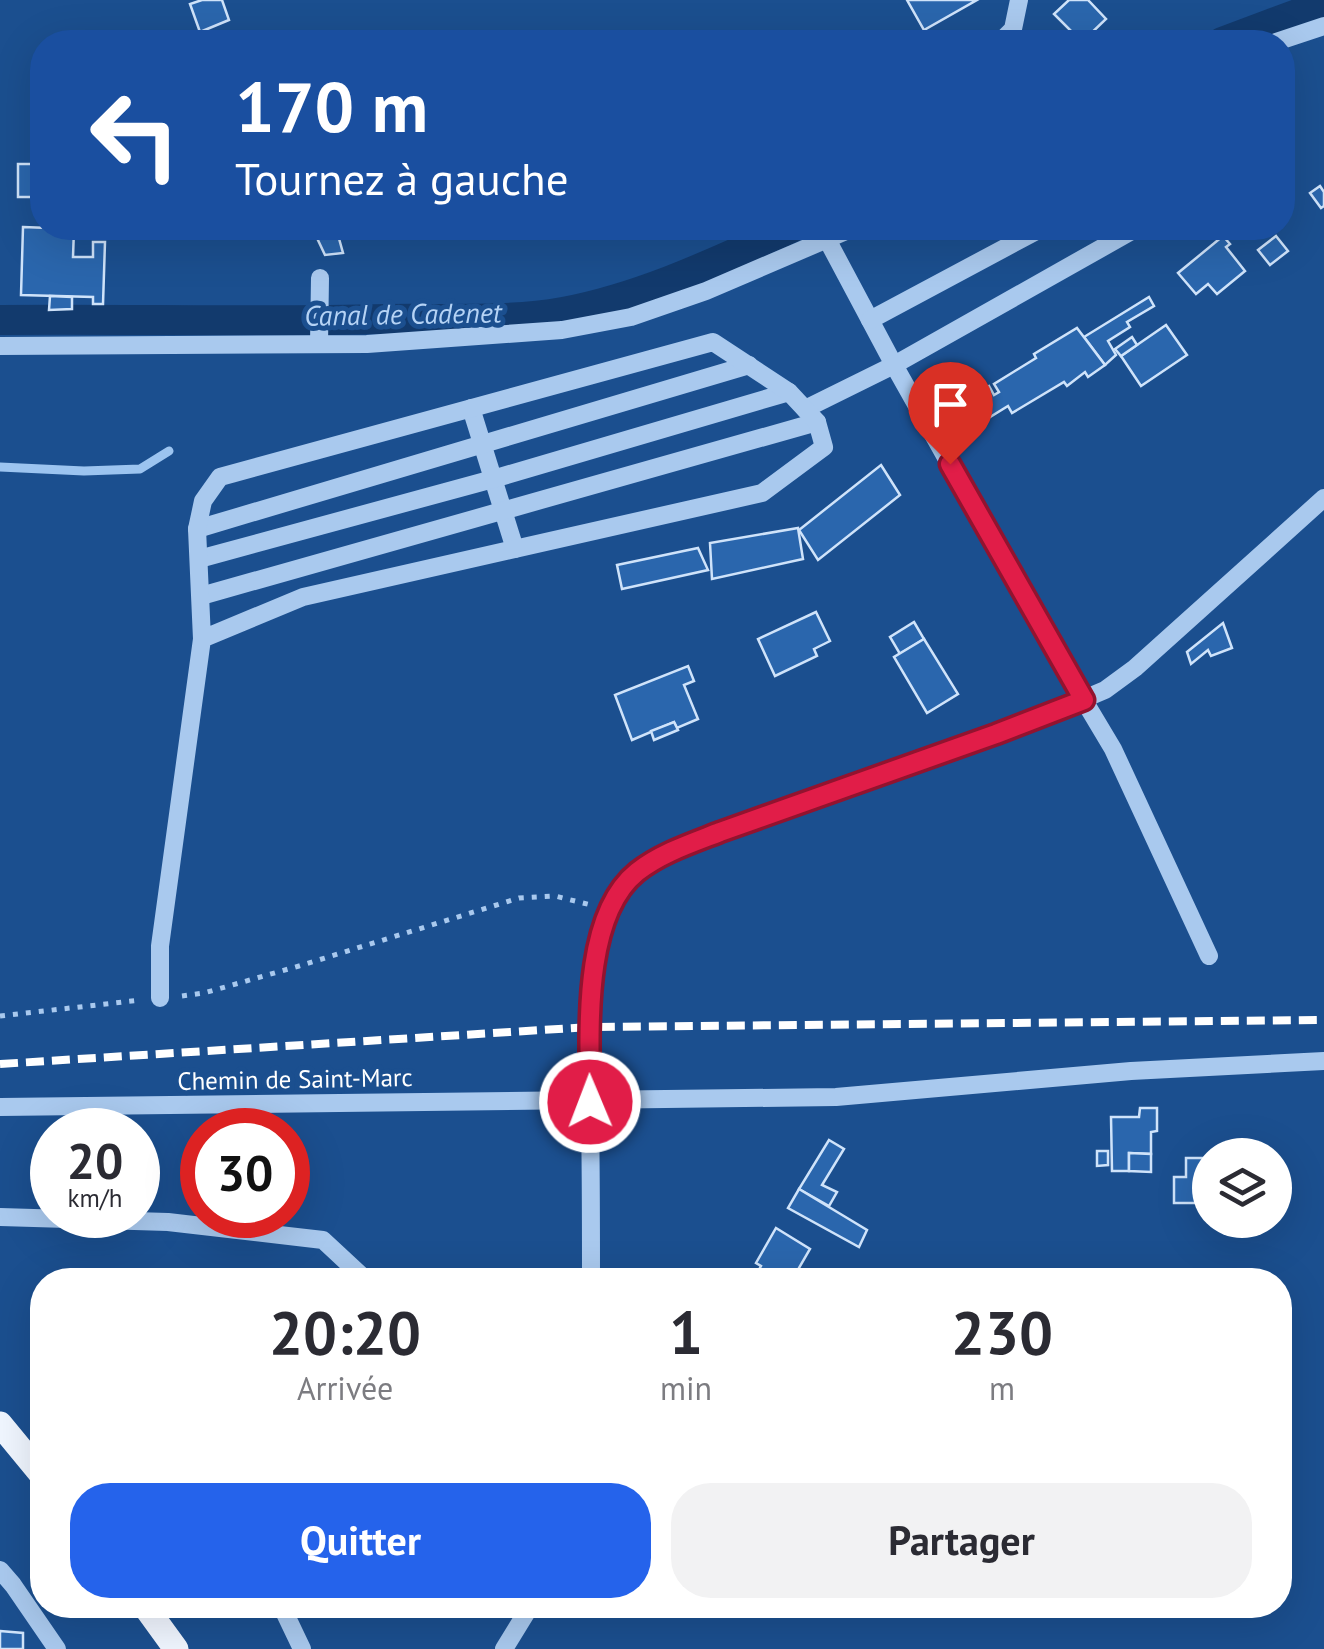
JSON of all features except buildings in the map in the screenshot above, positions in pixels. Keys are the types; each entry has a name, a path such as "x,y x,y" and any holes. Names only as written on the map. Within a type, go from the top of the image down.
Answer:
{"main road":[{"path":"0,1424 30,1460"},
{"path":"153,1618 176,1649"}],"street":[{"path":"1012,30 1019,0"},
{"path":"1295,36 1324,26"},
{"path":"0,346 367,344 562,330 630,317 706,291 812,240"},
{"path":"827,240 894,365 1113,748 1209,956"},
{"path":"870,320 1020,240"},
{"path":"200,596 503,510 811,416 1116,240"},
{"path":"319,343 320,278"},
{"path":"160,998 160,946 202,639 197,529 203,501 220,477 713,342 789,392 811,416 824,447 762,493 303,597 202,639"},
{"path":"197,529 749,365"},
{"path":"199,559 493,479 789,392"},
{"path":"471,408 515,549"},
{"path":"591,1268 592,982 597,948 610,910 635,874 681,847 1027,723 1105,690 1135,668 1324,498"},
{"name":"Chemin de Saint-Marc","path":"0,1107 836,1097 1131,1071 1324,1061"},
{"path":"0,1217 168,1222 323,1240 353,1268"},
{"path":"0,1570 30,1610"},
{"path":"36,1618 57,1649"},
{"path":"287,1618 302,1649"},
{"path":"504,1649 523,1618"}],"path":[{"path":"0,1016 204,993 519,898 556,896 610,910"}],"waterway":[{"name":"Canal de Cadenet","path":"1254,30 1324,4"},
{"name":"Canal de Cadenet","path":"0,320 476,319 541,315 651,288 764,240"},
{"path":"0,467 140,469 169,451"}],"railway":[{"path":"0,1064 589,1027 1324,1020"}],"route":[{"path":"590,1102 590,1026 597,948 610,910 635,874 681,847 1084,700 950,464"}]}
